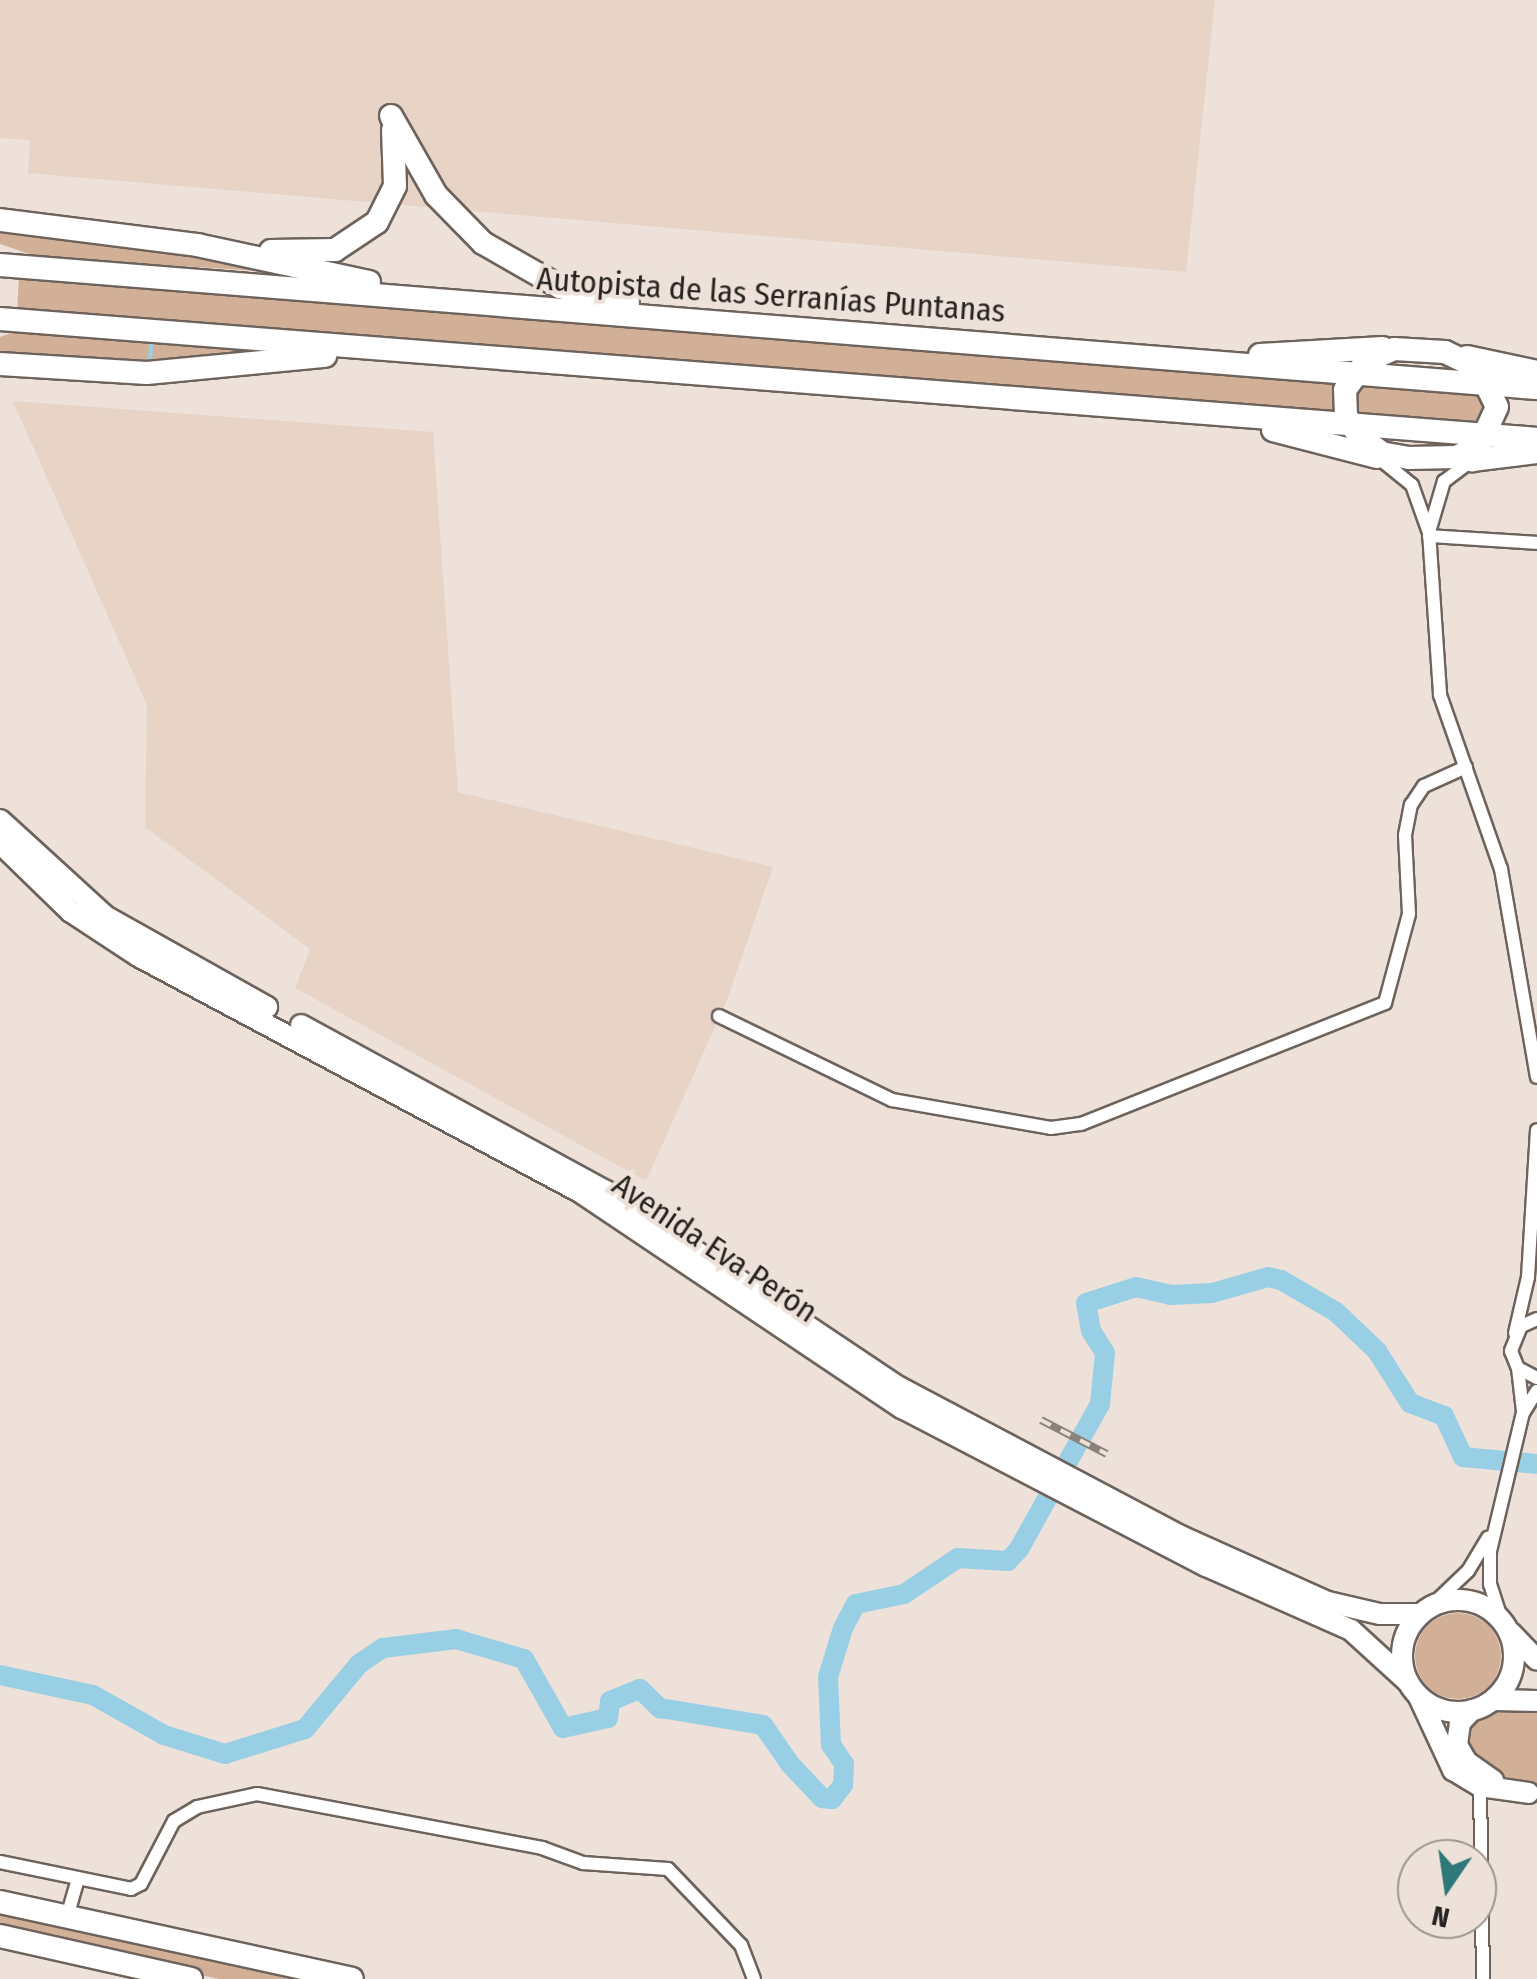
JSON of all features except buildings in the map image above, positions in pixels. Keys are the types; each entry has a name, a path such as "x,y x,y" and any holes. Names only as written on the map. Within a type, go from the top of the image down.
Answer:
{"highway":[{"path":"0,220 197,245 314,253 360,237 384,213 396,186 391,116 459,221 506,259 560,287 615,302 852,322 949,342"},
{"path":"197,245 366,282 575,313"},
{"name":"Autopista de las Serranías Puntanas","path":"2,265 1537,388"},
{"path":"0,320 1537,440"},
{"path":"1381,456 1350,425 1344,398 1354,374 1381,353 1406,348"},
{"path":"1192,360 1406,348 1445,352 1537,372"},
{"path":"1445,352 1470,362 1491,385 1496,414 1487,436 1470,456"},
{"path":"0,364 147,373 334,356 588,364"},
{"path":"1206,415 1381,456 1428,459 1537,452"},
{"path":"0,1902 352,1979"},
{"path":"0,1936 192,1979"}],"main road":[{"name":"Avenida Eva Perón","path":"0,820 62,883 129,933 574,1172 684,1239 860,1363 1016,1457"},
{"name":"Avenida Eva Perón","path":"0,843 71,912 138,956 580,1192 844,1373 1352,1630 1413,1690"},
{"name":"Avenida Eva Perón","path":"1098,1501 1328,1602 1380,1614 1425,1610"},
{"path":"1533,1794 1480,1786 1448,1764 1413,1690 1401,1651 1425,1610 1468,1601 1504,1625 1537,1660"},
{"path":"1494,1700 1512,1670 1504,1625"},
{"path":"1413,1690 1438,1709 1472,1710 1494,1700 1537,1702"},
{"path":"1472,1710 1458,1729 1461,1754 1486,1777 1533,1794"}],"street":[{"path":"1381,456 1412,485 1429,534 1440,695 1501,869 1537,1077"},
{"path":"1429,534 1444,481 1470,456"},
{"path":"1429,534 1537,543"},
{"path":"720,1016 892,1100 1052,1128 1081,1124 1385,1003 1409,914 1405,844 1411,806 1424,786 1466,767"},
{"path":"1524,1413 1518,1368 1511,1351 1528,1277 1537,1130"},
{"path":"1528,1277 1537,1304"},
{"path":"1515,1333 1537,1319"},
{"path":"1518,1368 1537,1378"},
{"path":"1425,1610 1477,1560 1494,1522 1524,1413 1537,1390"},
{"path":"1494,1522 1490,1584 1504,1625"},
{"path":"1480,1786 1481,1977"},
{"path":"0,1862 132,1889 142,1884 174,1822 197,1807 258,1794 542,1848 583,1864 668,1869 741,1945 754,1979"},
{"path":"67,1916 78,1879"}],"shaded area":[{"path":"0,0 1215,0 1186,272 28,173 30,140 0,138"},
{"path":"0,224 98,237 292,273 38,257 0,244"},
{"path":"19,276 1345,379 1340,418 17,313"},
{"path":"19,330 270,347 266,354 143,363 0,356 0,337"},
{"path":"1357,380 1485,390 1486,425 1353,419"},
{"path":"13,401 433,432 458,792 773,867 727,1000 646,1181 295,988 310,949 145,827 147,705"},
{"path":"1458,1613 1482,1620 1494,1632 1501,1656 1494,1680 1482,1692 1458,1699 1434,1692 1422,1680 1415,1656 1422,1632 1434,1620"},
{"path":"1537,1707 1537,1789 1496,1778 1470,1760 1461,1728 1477,1712"},
{"path":"0,1908 325,1979 219,1979 99,1953 0,1929"}],"waterway":[{"path":"150,362 151,342"},
{"path":"0,1675 93,1695 164,1735 225,1754 305,1729 359,1664 383,1648 456,1639 524,1659 563,1728 608,1718 610,1701 640,1689 660,1708 763,1725 790,1764 822,1798 832,1799 843,1785 844,1764 831,1745 828,1677 843,1628 856,1604 904,1594 958,1558 1008,1561 1019,1549 1100,1404 1105,1353 1091,1331 1086,1303 1136,1287 1171,1295 1212,1293 1268,1277 1281,1280 1336,1312 1377,1351 1410,1403 1444,1416 1463,1457 1537,1464"}],"railway":[{"path":"1041,1420 1107,1454"}]}
